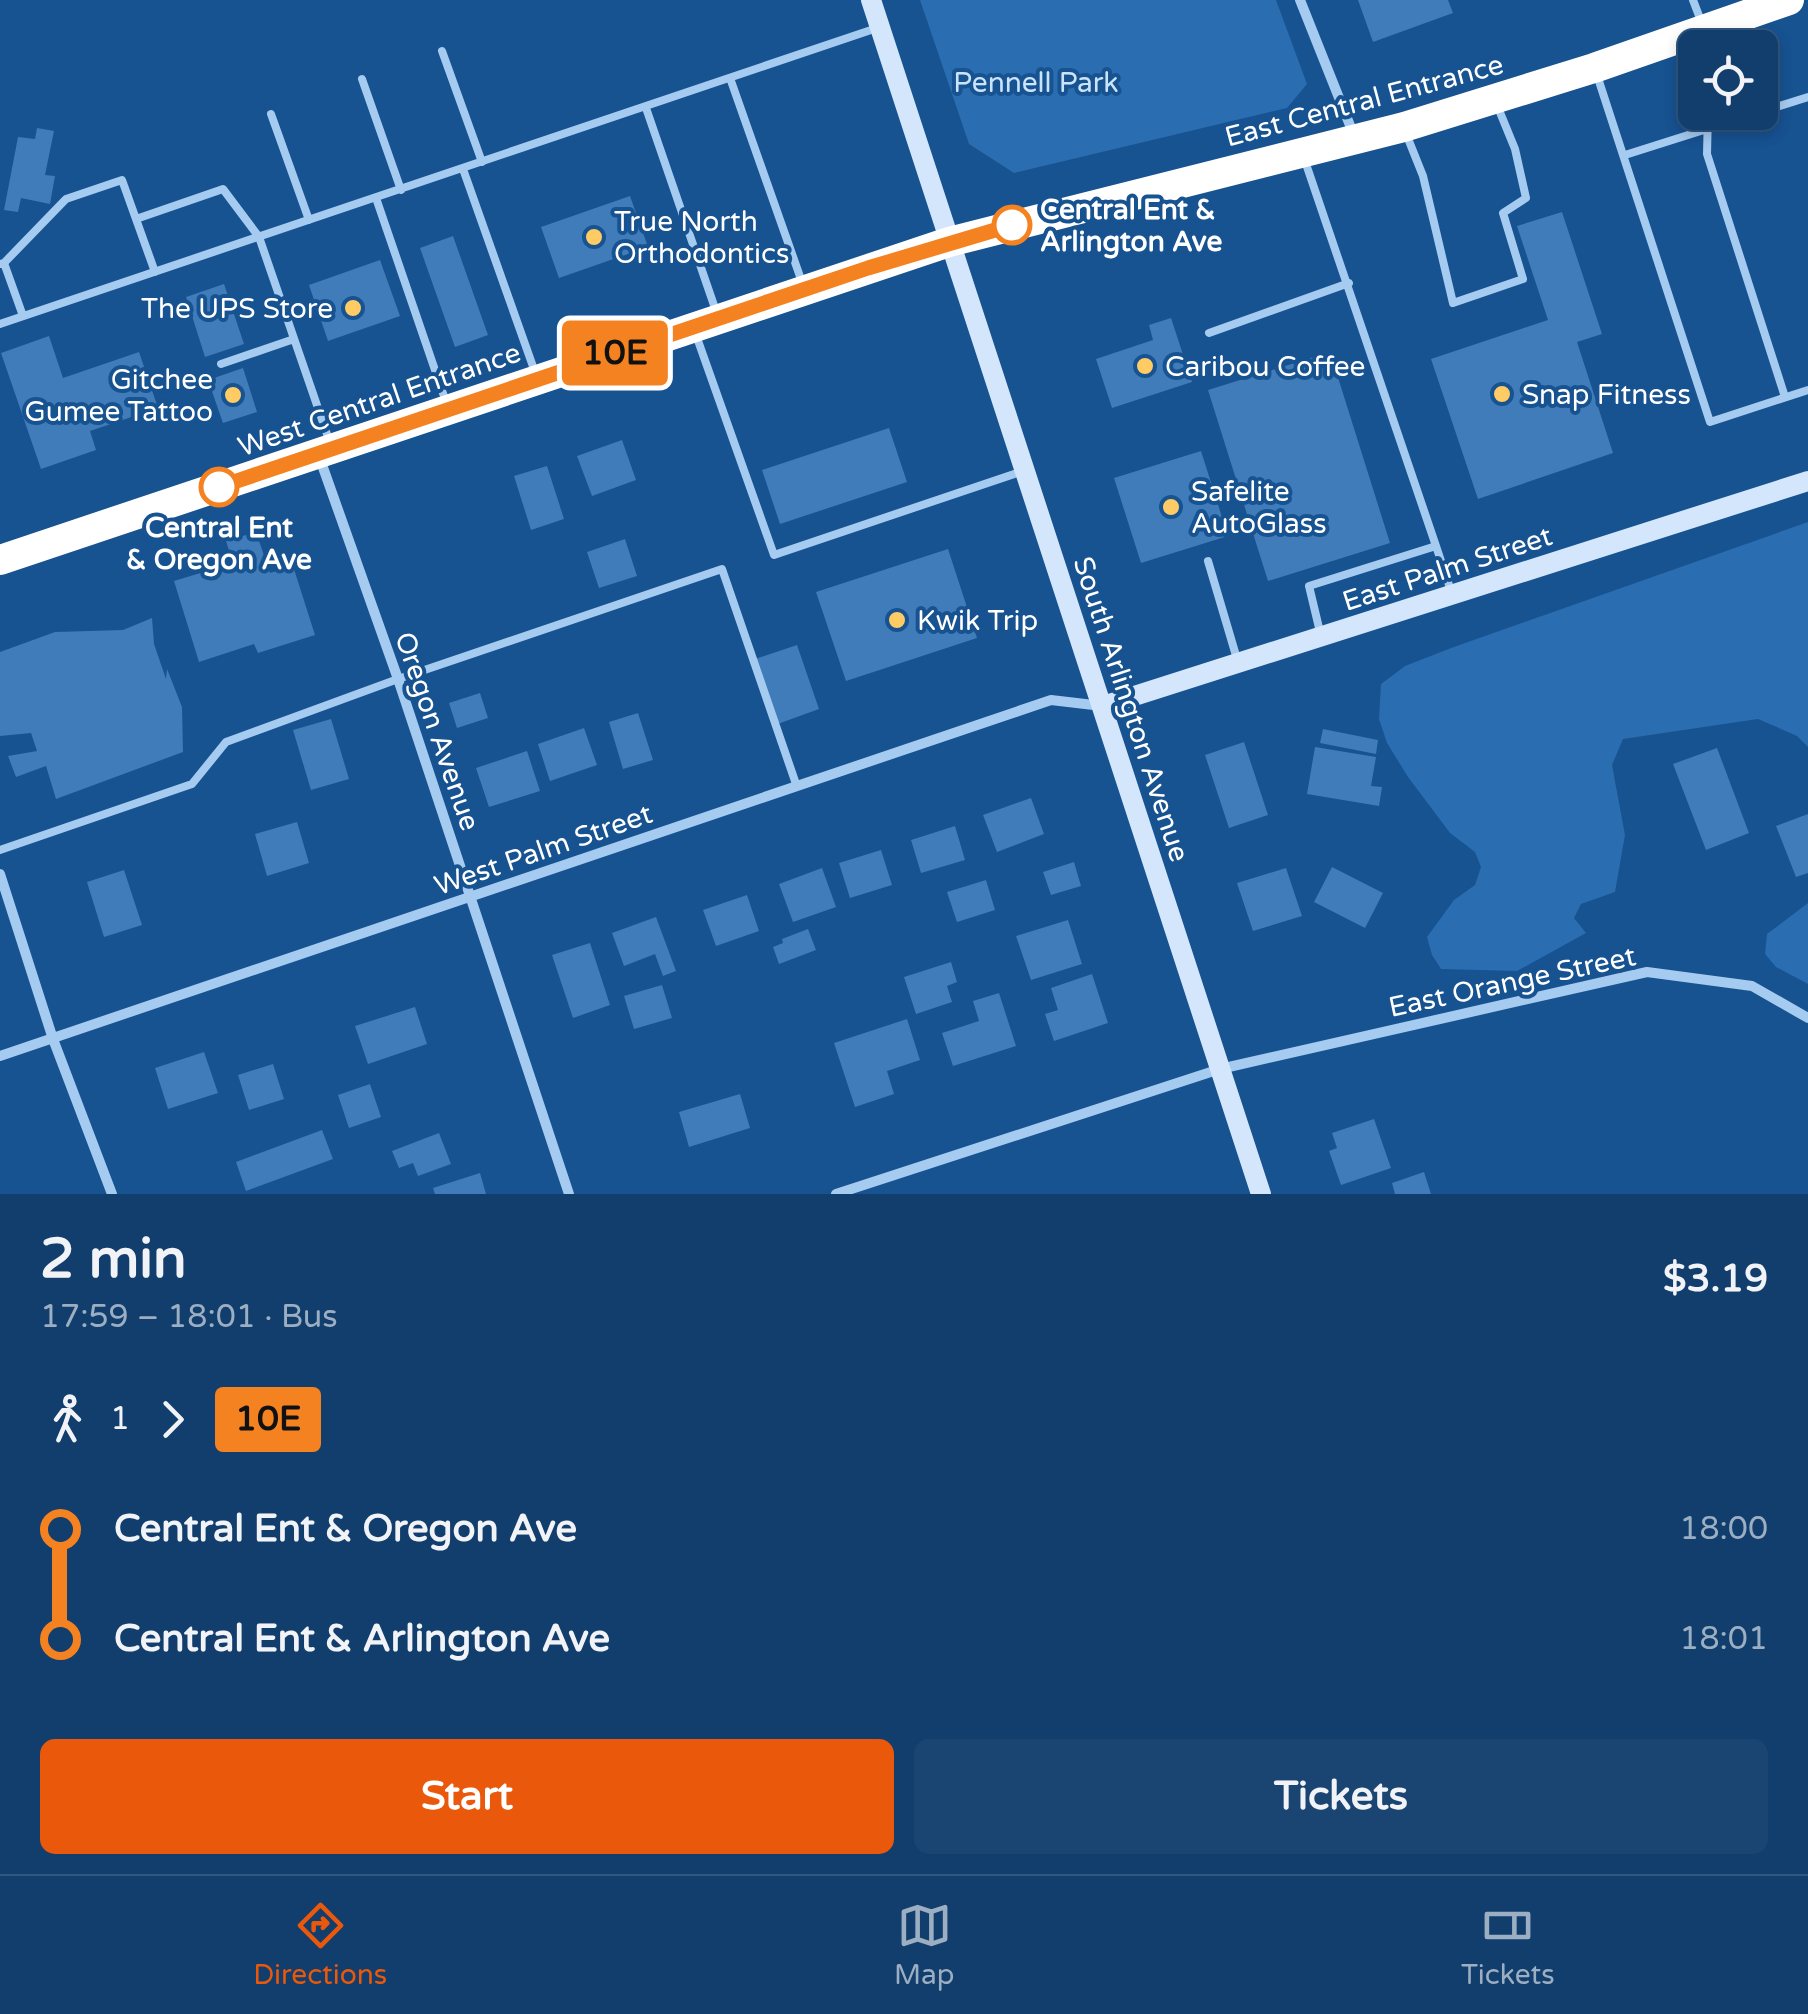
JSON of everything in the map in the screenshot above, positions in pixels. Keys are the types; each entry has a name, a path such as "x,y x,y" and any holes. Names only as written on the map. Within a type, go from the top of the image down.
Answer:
{"highway":[{"name":"East Central Entrance","path":"1720,30 1789,0"},
{"name":"East Central Entrance","path":"949,242 1404,127 1678,46"},
{"name":"West Central Entrance","path":"0,560 949,242"}],"main road":[{"name":"South Arlington Avenue","path":"871,0 1261,1194"},
{"name":"East Palm Street","path":"1103,706 1808,482"}],"street":[{"path":"1300,0 1355,139"},
{"name":"Oregon Avenue","path":"325,451 568,1194"},
{"name":"West Palm Street","path":"0,1056 1051,700 1103,706"},
{"path":"0,874 53,1038 112,1194"},
{"name":"East Orange Street","path":"836,1194 1220,1069 1648,972 1752,986 1808,1018"}],"lane":[{"path":"1693,0 1694,30"},
{"path":"0,324 880,26"},
{"path":"442,51 482,162"},
{"path":"1594,68 1710,422 1808,390"},
{"path":"362,78 401,190"},
{"path":"730,78 804,289"},
{"path":"1778,106 1808,97"},
{"path":"1404,127 1423,176 1453,303 1523,278 1503,213 1526,198 1515,149 1494,99"},
{"path":"646,108 774,555 1025,471"},
{"path":"270,114 309,220"},
{"path":"1625,155 1704,130"},
{"path":"1710,130 1707,154 1785,397"},
{"path":"1302,152 1452,595"},
{"path":"463,169 538,379"},
{"path":"23,316 2,264 66,199 122,180 155,272"},
{"path":"136,219 224,188 259,237 294,339 325,451"},
{"path":"376,198 449,410"},
{"path":"1209,332 1349,283"},
{"path":"221,364 294,339"},
{"path":"1322,637 1309,586 1436,546"},
{"path":"1208,562 1238,663"},
{"path":"0,850 192,784 226,742 722,569 796,784"}],"green space":[{"name":"Pennell Park","path":"920,0 1276,0 1307,84 1287,108 1014,173 969,144"},
{"path":"1808,522 1808,747 1797,736 1758,719 1623,739 1612,765 1625,835 1615,892 1581,904 1574,918 1586,933 1517,971 1441,969 1427,937 1454,900 1475,885 1481,867 1475,852 1450,833 1387,743 1379,719 1381,684 1405,666 1451,648"},
{"path":"1808,903 1808,984 1776,967 1765,954 1767,934"}],"building":[{"path":"1358,0 1448,0 1453,13 1373,42"},
{"path":"37,128 54,131 45,175 55,176 50,204 21,198 18,212 4,210 18,137 35,139"},
{"name":"True North Orthodontics","path":"630,196 648,247 559,278 541,227"},
{"path":"1562,212 1602,334 1577,342 1613,453 1478,499 1431,359 1548,320 1517,226"},
{"path":"453,236 488,335 455,347 420,248"},
{"path":"380,260 400,316 328,341 309,285"},
{"path":"224,284 244,344 205,357 186,297"},
{"path":"1171,318 1192,382 1112,408 1096,359 1153,340 1149,325"},
{"path":"49,336 63,378 139,352 158,408 90,431 96,450 41,469 1,353"},
{"path":"1330,352 1390,543 1268,581 1208,390"},
{"path":"243,368 257,412 223,423 208,380"},
{"path":"889,428 907,482 780,524 762,470"},
{"path":"622,440 636,480 592,496 577,456"},
{"name":"Safelite AutoGlass","path":"1201,451 1228,536 1141,563 1114,478"},
{"path":"547,466 564,519 531,530 514,476"},
{"path":"256,532 270,573 293,566 315,635 258,653 254,644 199,662 174,581 233,563 226,541"},
{"path":"625,539 637,576 599,588 587,552"},
{"path":"948,549 977,638 846,681 816,592"},
{"path":"152,618 154,644 166,679 167,669 182,707 183,752 56,799 46,766 16,777 8,756 37,751 31,733 0,736 0,652 55,632 123,630"},
{"path":"797,645 819,709 775,725 752,660"},
{"path":"480,693 488,718 457,728 449,703"},
{"path":"638,713 653,760 623,769 609,722"},
{"path":"331,719 349,779 311,790 293,730"},
{"path":"584,728 597,765 550,781 538,744"},
{"path":"1323,729 1378,740 1376,754 1320,743"},
{"path":"1244,742 1268,815 1229,828 1205,755"},
{"path":"1315,747 1376,757 1371,786 1382,787 1379,806 1307,794"},
{"path":"1717,748 1749,833 1706,850 1673,764"},
{"path":"527,751 540,791 489,807 476,768"},
{"path":"1031,798 1044,834 997,852 983,815"},
{"path":"1808,814 1808,873 1796,877 1776,826"},
{"path":"297,822 309,863 267,876 255,834"},
{"path":"955,826 965,860 921,873 911,840"},
{"path":"881,850 892,885 850,898 839,863"},
{"path":"1074,862 1081,886 1051,895 1043,872"},
{"path":"1332,867 1383,893 1365,928 1314,902"},
{"path":"822,868 836,907 793,922 779,884"},
{"path":"1286,868 1302,916 1253,931 1237,883"},
{"path":"124,870 142,925 104,937 87,882"},
{"path":"986,880 995,910 957,922 947,892"},
{"path":"747,895 759,931 716,946 703,910"},
{"path":"656,917 676,971 663,976 655,954 624,966 612,933"},
{"path":"1068,920 1082,964 1031,980 1016,936"},
{"path":"808,929 816,950 779,964 773,947"},
{"path":"590,943 610,1005 573,1018 552,955"},
{"path":"951,962 957,982 947,986 952,1002 916,1014 904,977"},
{"path":"1092,974 1108,1023 1054,1041 1045,1014 1058,1010 1051,988"},
{"path":"662,985 672,1018 634,1029 624,996"},
{"path":"999,993 1016,1046 953,1066 942,1033 979,1021 973,1001"},
{"path":"415,1007 427,1044 368,1064 355,1026"},
{"path":"907,1019 920,1060 887,1071 894,1094 855,1107 834,1043"},
{"path":"204,1052 218,1093 168,1109 155,1068"},
{"path":"273,1064 284,1099 249,1110 238,1075"},
{"path":"370,1084 381,1117 349,1128 338,1095"},
{"path":"740,1094 750,1128 689,1147 679,1112"},
{"path":"1374,1119 1391,1168 1341,1185 1329,1151 1337,1148 1332,1133"},
{"path":"322,1130 333,1159 246,1191 236,1162"},
{"path":"439,1133 451,1164 418,1176 413,1163 399,1168 392,1151"},
{"path":"1424,1172 1431,1194 1395,1194 1392,1183"},
{"path":"480,1173 486,1194 435,1194 433,1188"}],"bus line":[{"name":"10E","path":"219,487 868,268 1012,225"}],"place":[{"name":"Central Ent & Arlington Ave","path":"1012,225"},
{"name":"True North Orthodontics","path":"594,237"},
{"name":"The UPS Store","path":"353,308"},
{"name":"Caribou Coffee","path":"1145,366"},
{"name":"Snap Fitness","path":"1502,394"},
{"name":"Gitchee Gumee Tattoo","path":"233,395"},
{"name":"Central Ent & Oregon Ave","path":"219,487"},
{"name":"Safelite AutoGlass","path":"1171,507"},
{"name":"Kwik Trip","path":"897,620"}]}
